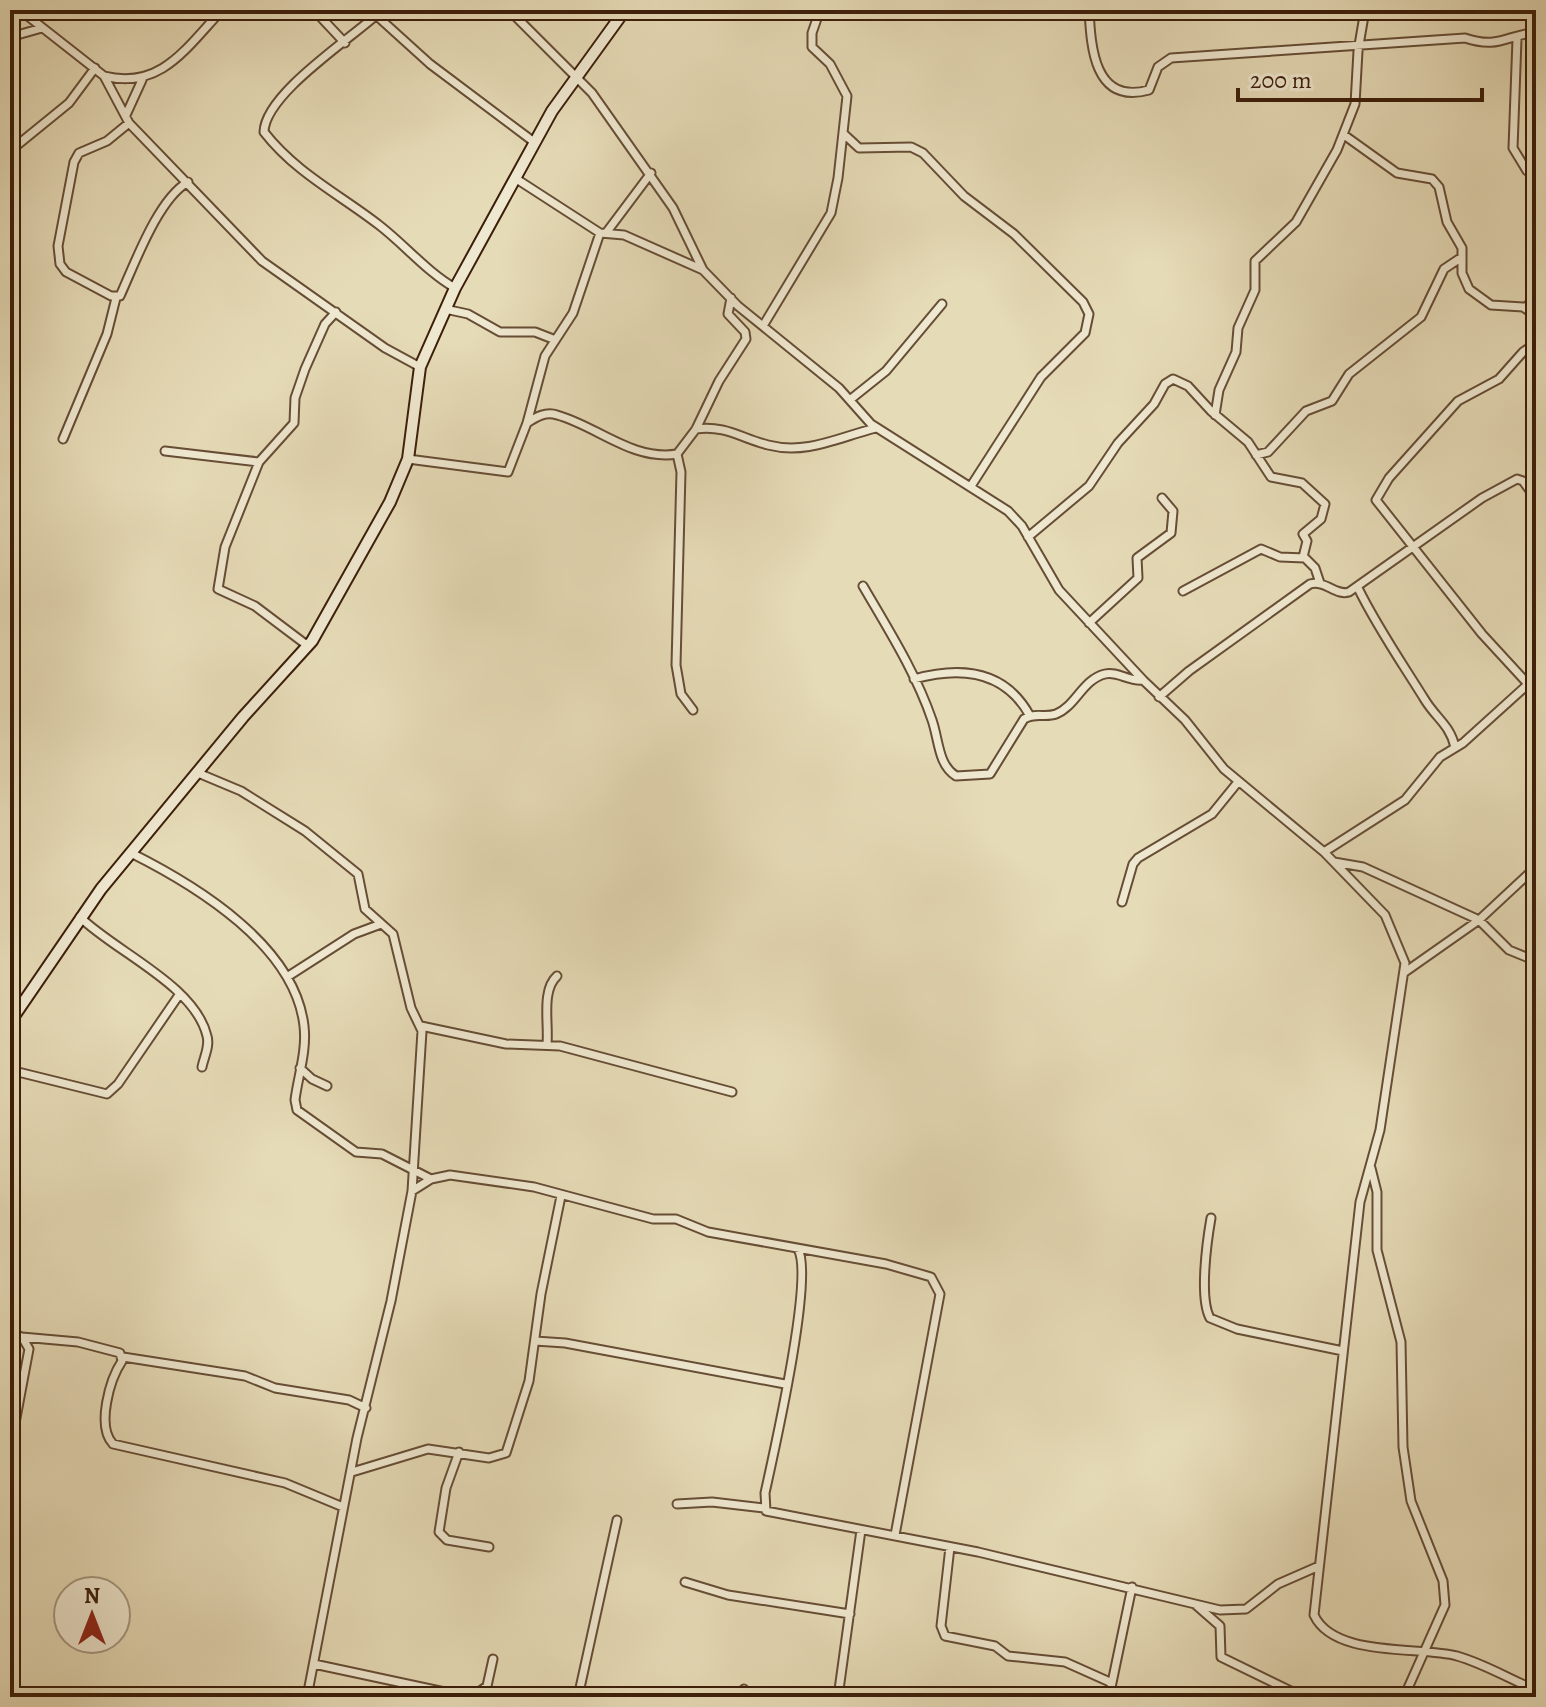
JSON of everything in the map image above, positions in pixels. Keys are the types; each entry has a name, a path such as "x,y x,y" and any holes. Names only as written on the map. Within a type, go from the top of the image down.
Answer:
{"main road":[{"path":"10,1022 80,917 198,773 308,646 373,534 408,459 420,367 455,288 534,142 625,10"}],"street":[{"path":"20,10 104,76 127,119 262,261 385,348 420,367"},
{"path":"116,298 66,272 60,264 58,246 79,153 107,141 127,119 142,80 177,57 222,10"},
{"path":"314,10 345,43"},
{"path":"509,10 577,77 651,173 688,236 703,270"},
{"path":"763,326 831,213 844,134 845,89 811,42 820,10"},
{"path":"1089,10 1097,71 1110,83 1131,92 1149,90 1158,67 1171,58 1465,38 1481,44 1517,39 1536,32"},
{"path":"1215,415 1219,390 1237,350 1238,328 1254,294 1255,261 1296,222 1344,135 1355,104 1365,10"},
{"path":"455,288 440,280 378,224 282,156 264,132 271,113 290,87 380,13 442,74 534,142"},
{"path":"10,37 42,28"},
{"path":"1517,39 1513,148 1527,171"},
{"path":"10,151 69,103 95,68"},
{"path":"104,76 142,80"},
{"path":"844,134 859,148 902,146 923,153 964,196 1014,234 1083,302 1089,314 1085,333 1041,377 971,486"},
{"path":"1344,135 1397,173 1426,175 1435,183 1462,257 1463,276 1474,294 1496,306 1525,308 1536,316"},
{"path":"408,459 508,472 527,423 545,356 553,339 573,313 603,233 651,173"},
{"path":"515,178 603,233 624,235 703,270 763,326 851,399 876,428 1008,511 1028,537 1050,578 1089,623 1185,720 1238,782 1275,808 1324,852 1388,919 1403,955 1405,972 1397,1004 1380,1130 1360,1202 1313,1611 1320,1625 1370,1647 1466,1659 1536,1690"},
{"path":"63,439 107,334 116,298 176,189 188,182"},
{"path":"1256,455 1268,452 1304,412 1332,401 1349,374 1421,317 1444,269 1462,257"},
{"path":"1525,308 1536,297"},
{"path":"693,710 681,694 676,665 681,472 677,454 696,429 719,381 746,339 745,332 728,314 731,298"},
{"path":"851,399 886,371 942,304"},
{"path":"445,309 468,314 500,332 535,332 553,339"},
{"path":"308,646 255,606 218,589 225,547 259,462 294,423 295,398 305,369 325,324 336,312"},
{"path":"1528,684 1376,502 1378,493 1458,401 1499,379 1523,352 1536,343"},
{"path":"1028,537 1089,486 1112,451 1154,404 1168,380 1184,382 1215,415 1248,442 1271,477 1302,483 1325,504 1321,519 1304,532 1307,543 1303,557"},
{"path":"527,423 541,415 557,415 622,446 677,454"},
{"path":"696,429 716,427 768,445 808,448 876,428"},
{"path":"165,451 259,462"},
{"path":"1159,697 1305,587 1320,583 1344,594 1358,588 1482,498 1517,479 1527,484 1536,499"},
{"path":"1089,623 1138,578 1137,558 1171,533 1173,511 1162,498"},
{"path":"1183,591 1258,550 1280,557 1303,557 1315,568 1320,583"},
{"path":"863,586 895,638 931,717 943,765 956,776 990,774 1019,726 1030,716 1057,714 1102,674 1115,673 1132,681 1143,680"},
{"path":"1358,588 1374,620 1427,703 1450,730 1455,747"},
{"path":"914,679 935,673 986,675 1018,696 1030,716"},
{"path":"1324,852 1405,800 1440,757 1536,677"},
{"path":"198,773 241,791 305,831 358,874 365,909 393,934 411,1008 421,1026 412,1191 343,1507 307,1697"},
{"path":"1122,902 1133,864 1138,858 1212,814 1238,782"},
{"path":"131,853 246,925 287,977 299,1001 304,1022 295,1105 308,1120 356,1152 382,1154 431,1179"},
{"path":"1333,861 1363,867 1479,920 1514,954 1536,961"},
{"path":"1405,972 1479,920 1536,867"},
{"path":"80,917 142,962 179,995 207,1034 202,1067"},
{"path":"287,977 354,934 381,924"},
{"path":"547,1044 548,996 551,983 557,976"},
{"path":"10,1070 107,1094 118,1084 179,995"},
{"path":"421,1026 506,1044 547,1044 638,1064 732,1092"},
{"path":"300,1068 317,1083 327,1086"},
{"path":"1370,1166 1377,1192 1377,1250 1401,1342 1403,1447 1411,1501 1443,1581 1445,1605 1404,1697"},
{"path":"412,1191 431,1179 469,1176 534,1187 561,1196 798,1249 886,1264 931,1277 939,1288 933,1340 895,1535"},
{"path":"352,1472 428,1449 489,1458 506,1453 529,1381 561,1196"},
{"path":"1211,1218 1206,1257 1206,1308 1210,1318 1237,1329 1343,1351"},
{"path":"764,1508 802,1288 804,1264 798,1249"},
{"path":"10,1333 104,1346 123,1357 245,1376 275,1388 349,1400 366,1408"},
{"path":"22,1337 29,1355"},
{"path":"10,1450 29,1355 43,1339"},
{"path":"535,1341 565,1343 785,1384"},
{"path":"123,1357 112,1379 107,1415 106,1434 113,1444 285,1483 343,1507"},
{"path":"459,1452 446,1488 439,1532 447,1540 489,1547"},
{"path":"677,1504 712,1502 764,1508 775,1514 895,1535 1132,1587 1196,1605 1243,1610 1278,1584 1319,1566"},
{"path":"578,1697 617,1520"},
{"path":"838,1697 861,1530"},
{"path":"950,1547 941,1626 945,1636 995,1646 1008,1656 1065,1662 1112,1683"},
{"path":"685,1582 728,1595 850,1614"},
{"path":"1109,1697 1132,1587"},
{"path":"1196,1605 1220,1626 1221,1657 1303,1697"},
{"path":"314,1664 470,1697 487,1686 493,1659"}]}
